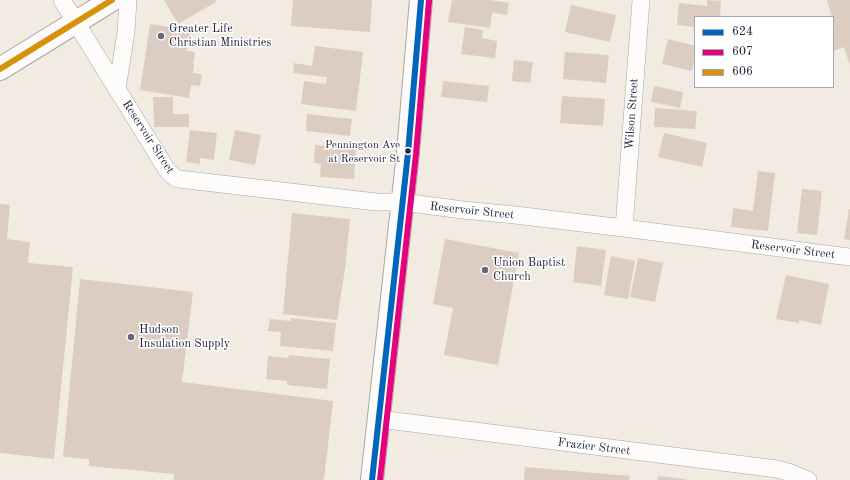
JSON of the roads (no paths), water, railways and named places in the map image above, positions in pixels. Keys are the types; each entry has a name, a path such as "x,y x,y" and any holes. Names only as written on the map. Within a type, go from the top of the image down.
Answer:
{"main road":[{"path":"0,69 112,0"},
{"path":"372,480 408,154 421,0"}],"street":[{"name":"Reservoir Street","path":"62,0 167,170 174,177 179,179 367,201 402,202 515,215 850,257"},
{"path":"117,89 126,32 128,0"},
{"name":"Wilson Street","path":"624,228 641,0"},
{"name":"Frazier Street","path":"378,419 777,469 808,480"}],"place":[{"name":"Greater Life Christian Ministries","path":"161,36"},
{"name":"Pennington Ave at Reservoir St","path":"408,151"},
{"name":"Union Baptist Church","path":"485,270"},
{"name":"Hudson Insulation Supply","path":"131,337"}]}
